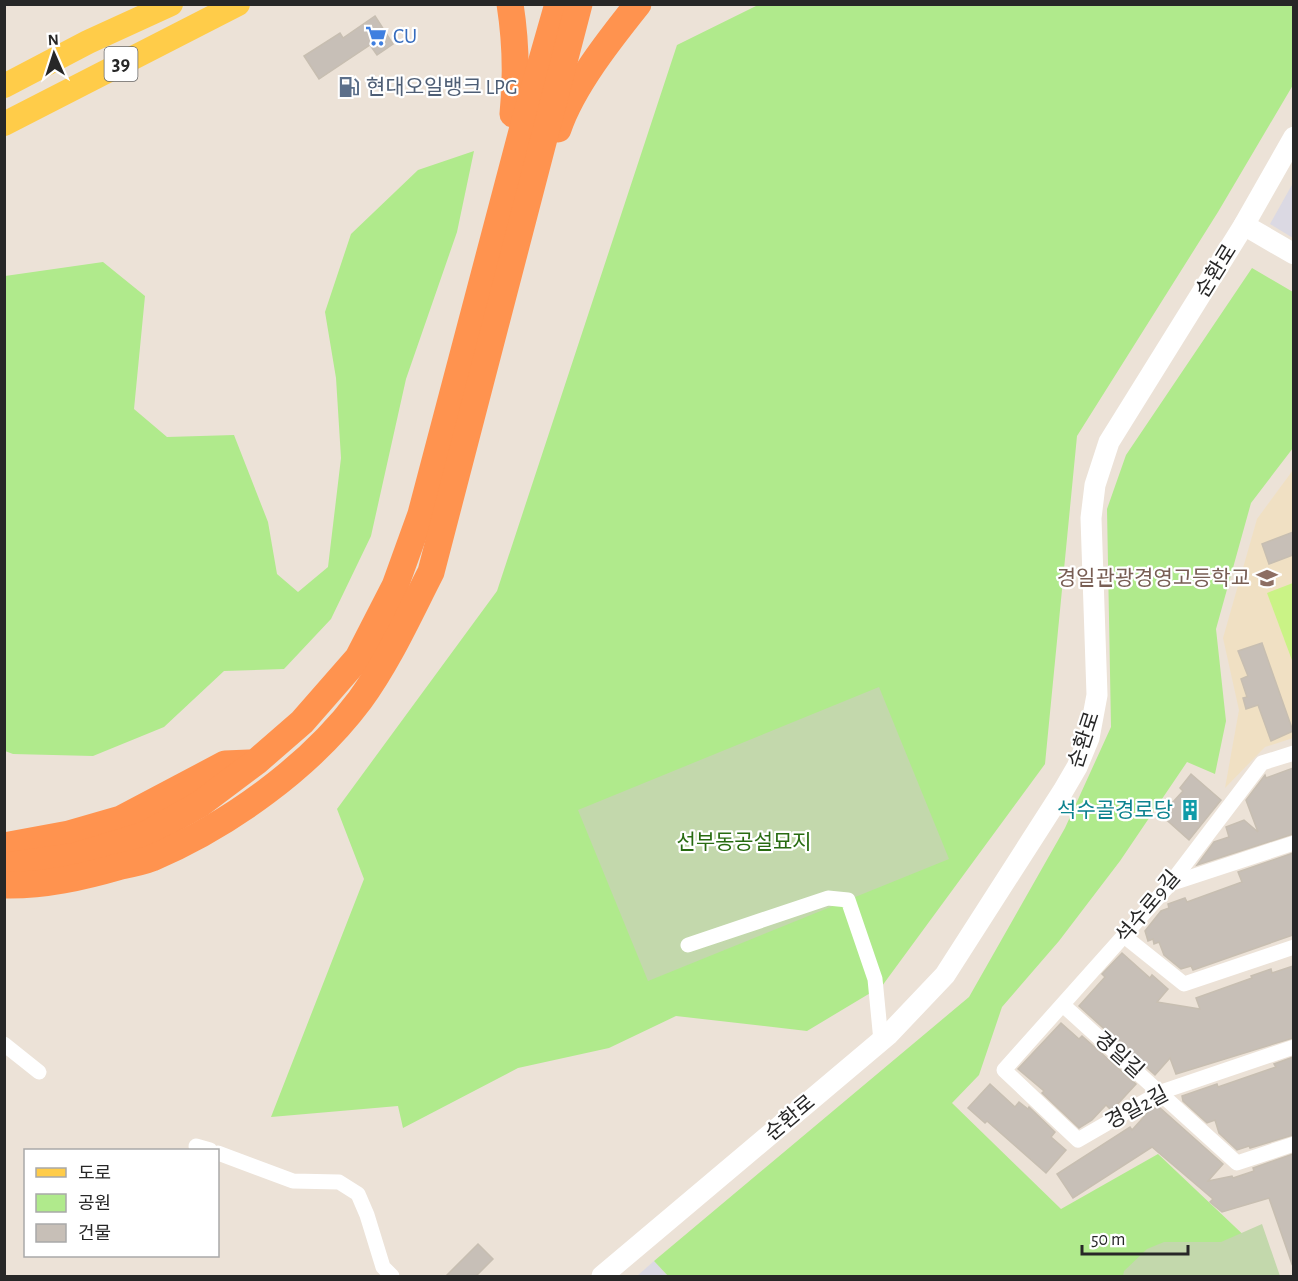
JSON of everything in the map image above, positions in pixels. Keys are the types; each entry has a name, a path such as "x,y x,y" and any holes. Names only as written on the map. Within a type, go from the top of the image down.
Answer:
{"highway":[{"path":"501,210 517,78 510,4"},
{"path":"4,866 76,856 145,835 200,804 256,762 302,722 358,658 395,586 422,514 501,210 558,4"},
{"path":"4,885 79,878 150,858 217,825 269,790 318,748 360,700 392,648 430,572 579,4"},
{"path":"515,252 562,116 596,60 638,4"},
{"path":"4,846 69,834 121,819 225,764 256,762"}],"main road":[{"name":"39","path":"4,86 88,42 171,4"},
{"name":"39","path":"4,124 238,4"},
{"name":"순환로","path":"602,1276 881,1041 913,1011 945,975 1077,768 1089,738 1097,695 1091,518 1095,485 1109,442 1244,225 1293,137"},
{"path":"1244,225 1293,254"}],"street":[{"name":"석수로9길","path":"1004,1070 1170,884 1262,764 1293,753"},
{"path":"1170,884 1293,843"},
{"path":"688,945 828,898 848,900 875,979 881,1041"},
{"path":"1124,936 1184,984 1293,947"},
{"name":"경일길","path":"1063,1005 1238,1163 1293,1144"},
{"path":"4,1044 39,1072"},
{"name":"경일2길","path":"1004,1070 1078,1140 1161,1092 1293,1047"},
{"path":"219,1153 293,1181 339,1182 358,1194 367,1215 382,1267 392,1276"}],"shaded area":[{"path":"1293,183 1293,238 1270,224"},
{"name":"경일관광경영고등학교","path":"1293,470 1293,738 1265,747 1225,788 1239,710 1223,638 1257,519"},
{"path":"654,1261 668,1276 637,1276"}],"green space":[{"path":"758,5 1293,5 1293,85 1218,212 1077,436 1045,764 882,986 807,1031 676,1016 609,1048 518,1068 403,1128 398,1106 271,1117 364,879 337,809 497,591 677,45"},
{"path":"474,151 457,232 406,379 371,536 331,619 284,669 224,671 164,727 93,756 13,754 5,751 5,276 103,262 145,296 134,409 167,437 234,435 268,522 277,574 298,592 328,567 341,458 336,378 325,312 351,234 418,170"},
{"path":"1252,268 1293,292 1293,448 1251,503 1216,629 1226,721 1215,774 1187,762 1120,861 1059,941 1002,1007 979,1075 952,1103 1061,1209 1158,1154 1271,1261 1268,1276 668,1276 654,1261 969,997 1065,828 1111,727 1107,509 1126,455"},
{"path":"1294,583 1293,663 1267,593"},
{"name":"선부동공설묘지","path":"879,687 949,859 648,981 578,810"},
{"path":"1262,1224 1280,1276 1123,1276 1124,1271 1147,1249 1164,1242 1221,1242"}],"building":[{"path":"375,16 393,44 377,55 370,45 319,79 304,56 340,33 343,38"},
{"path":"1293,532 1293,555 1269,564 1262,544"},
{"path":"1262,643 1293,731 1271,741 1258,705 1246,709 1243,698 1247,697 1241,679 1248,676 1238,651"},
{"path":"1293,768 1293,834 1197,865 1214,842 1229,837 1226,827 1244,820 1258,832 1246,800 1265,775 1266,778"},
{"name":"석수골경로당","path":"1191,774 1221,800 1189,840 1161,815 1183,791 1180,788"},
{"path":"1293,853 1293,935 1193,970 1191,966 1181,969 1164,955 1159,942 1154,944 1153,939 1148,941 1145,931 1161,911 1169,908 1168,904 1185,898 1187,902 1242,882 1238,872"},
{"path":"1122,953 1150,978 1152,975 1168,989 1157,1002 1200,1009 1196,998 1271,969 1272,973 1293,966 1293,1038 1176,1074 1170,1058 1155,1075 1079,1006 1105,977 1102,974"},
{"path":"1061,1023 1079,1039 1082,1036 1136,1084 1115,1107 1111,1110 1106,1105 1092,1120 1079,1128 1042,1093 1044,1091 1018,1069"},
{"path":"1293,1057 1293,1135 1237,1150 1219,1133 1215,1120 1207,1123 1183,1101 1182,1096 1217,1084 1218,1087 1276,1067 1274,1064"},
{"path":"990,1084 1015,1107 1019,1102 1028,1109 1029,1107 1055,1132 1051,1137 1066,1150 1046,1173 987,1121 985,1123 968,1108"},
{"path":"1159,1107 1223,1164 1208,1181 1232,1176 1233,1178 1254,1171 1253,1168 1293,1154 1292,1264 1269,1198 1222,1212 1210,1202 1213,1199 1152,1147 1073,1198 1057,1174 1130,1127 1132,1130 1151,1109"},
{"path":"478,1244 493,1259 476,1276 446,1276"}],"place":[{"name":"CU","path":"376,36"},
{"name":"현대오일뱅크 LPG","path":"349,87"},
{"name":"경일관광경영고등학교","path":"1267,578"},
{"name":"석수골경로당","path":"1190,810"}]}
